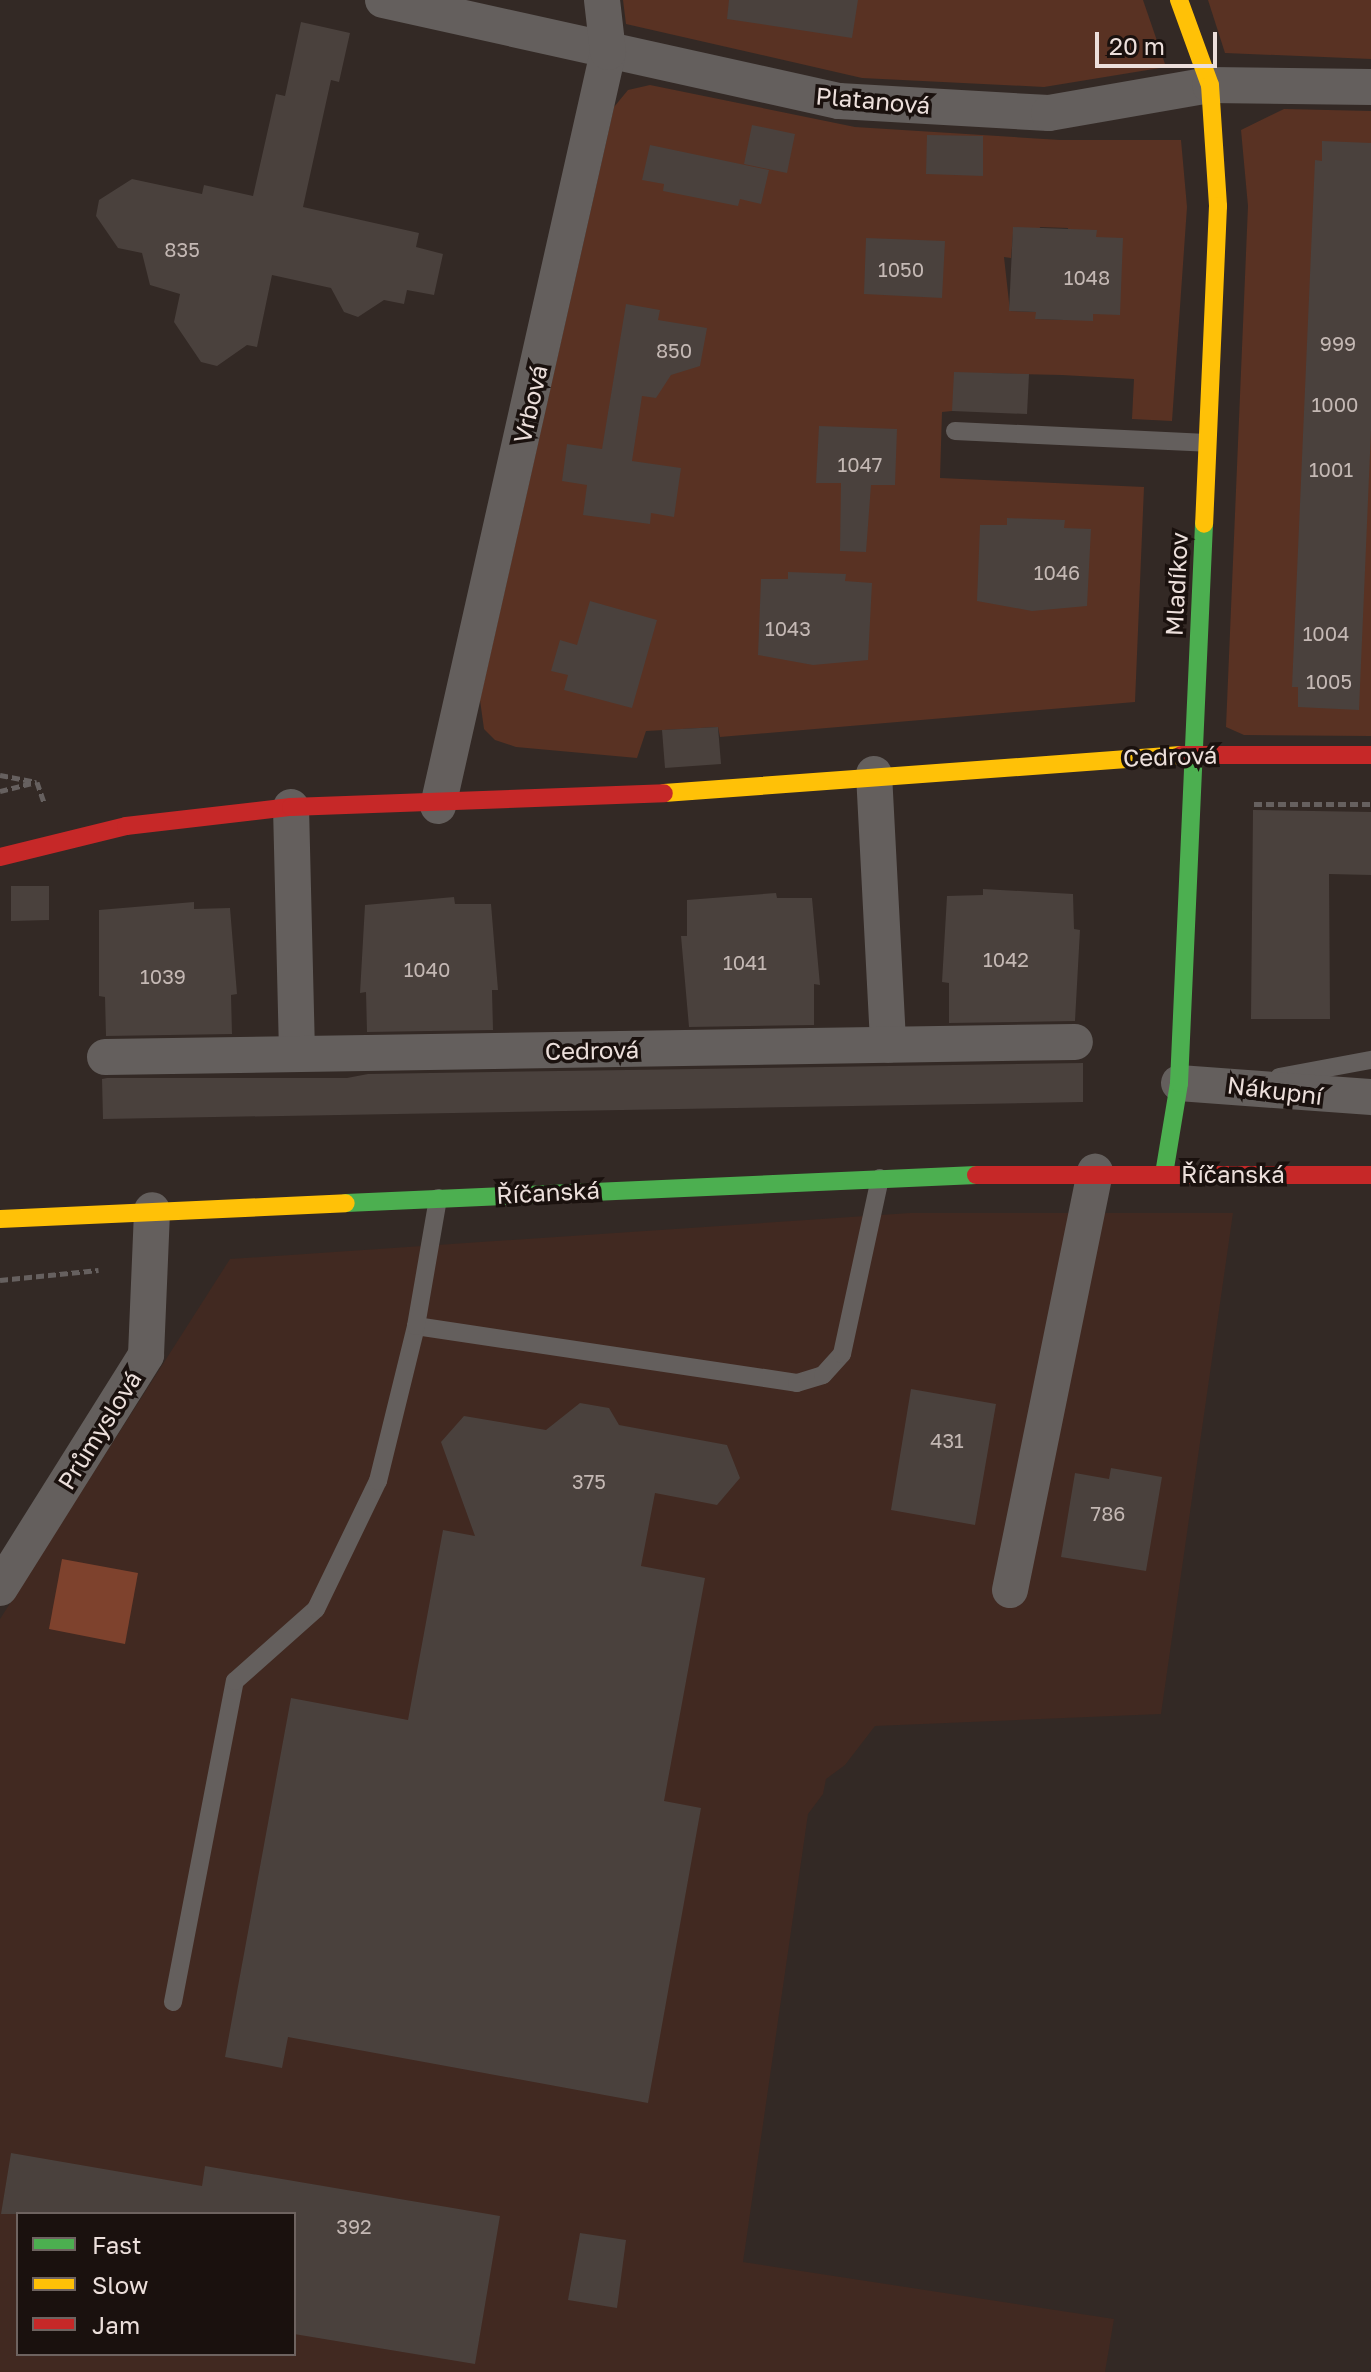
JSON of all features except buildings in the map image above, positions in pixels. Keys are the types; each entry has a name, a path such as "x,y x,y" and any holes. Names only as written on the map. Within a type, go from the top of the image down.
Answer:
{"street":[{"name":"Platanová","path":"383,0 839,101 1049,113 1210,85 1371,87"},
{"name":"Vrbová","path":"438,806 608,52 602,0"},
{"name":"Mladíkov","path":"1164,1174 1179,1083 1218,206 1210,85 1179,0"},
{"name":"Cedrová","path":"0,857 126,826 291,807 438,806 1192,754 1371,755"},
{"path":"874,774 888,1045"},
{"path":"291,807 297,1054"},
{"name":"Cedrová","path":"105,1057 1075,1042"},
{"name":"Nákupní","path":"1179,1083 1237,1084 1283,1094 1371,1097"},
{"path":"1010,1590 1095,1172"},
{"name":"Říčanská","path":"0,1219 880,1177 1095,1172 1371,1175"},
{"name":"Průmyslová","path":"0,1588 146,1355 152,1210"}],"lane":[{"path":"955,431 1207,443"},
{"path":"1237,1084 1371,1060"},
{"path":"416,1326 797,1383 823,1375 842,1354 880,1177"},
{"path":"173,2002 235,1681 316,1609 378,1481 416,1326 438,1198"}],"path":[{"path":"0,775 37,782 0,791"},
{"path":"1254,804 1371,804"},
{"path":"0,1280 98,1270"}],"shaded area":[{"path":"623,0 1143,0 1166,67 1044,87 862,78 626,24"},
{"path":"1208,0 1371,0 1371,59 1225,53"},
{"path":"650,85 855,127 1060,140 1181,140 1187,207 1172,421 1132,419 1134,379 1062,375 973,373 952,411 942,412 940,478 1144,487 1135,702 720,737 718,727 646,731 637,758 516,747 495,740 484,729 480,700 614,107 628,90","holes":["1040,227 1068,228 1064,320 1036,319 1036,312 1010,311 1004,257 1011,258 1013,234 1039,235"]},
{"path":"1284,109 1371,111 1371,736 1244,735 1226,727 1248,206 1241,130"},
{"path":"910,1213 1233,1213 1161,1714 875,1726 845,1765 826,1779 823,1794 808,1814 743,2262 1114,2319 1105,2372 0,2372 0,1619 230,1259"},
{"path":"62,1559 138,1573 125,1644 49,1629"}],"traffic: fast":[{"path":"1164,1174 1179,1083 1204,524"},
{"path":"346,1203 976,1175"}],"traffic: slow":[{"path":"1179,0 1210,85 1218,206 1204,524"},
{"path":"664,793 1181,755"},
{"path":"0,1219 346,1203"}],"traffic: jam":[{"path":"1181,755 1371,755"},
{"path":"0,857 126,826 291,807 664,793"},
{"path":"976,1175 1371,1175"}]}
